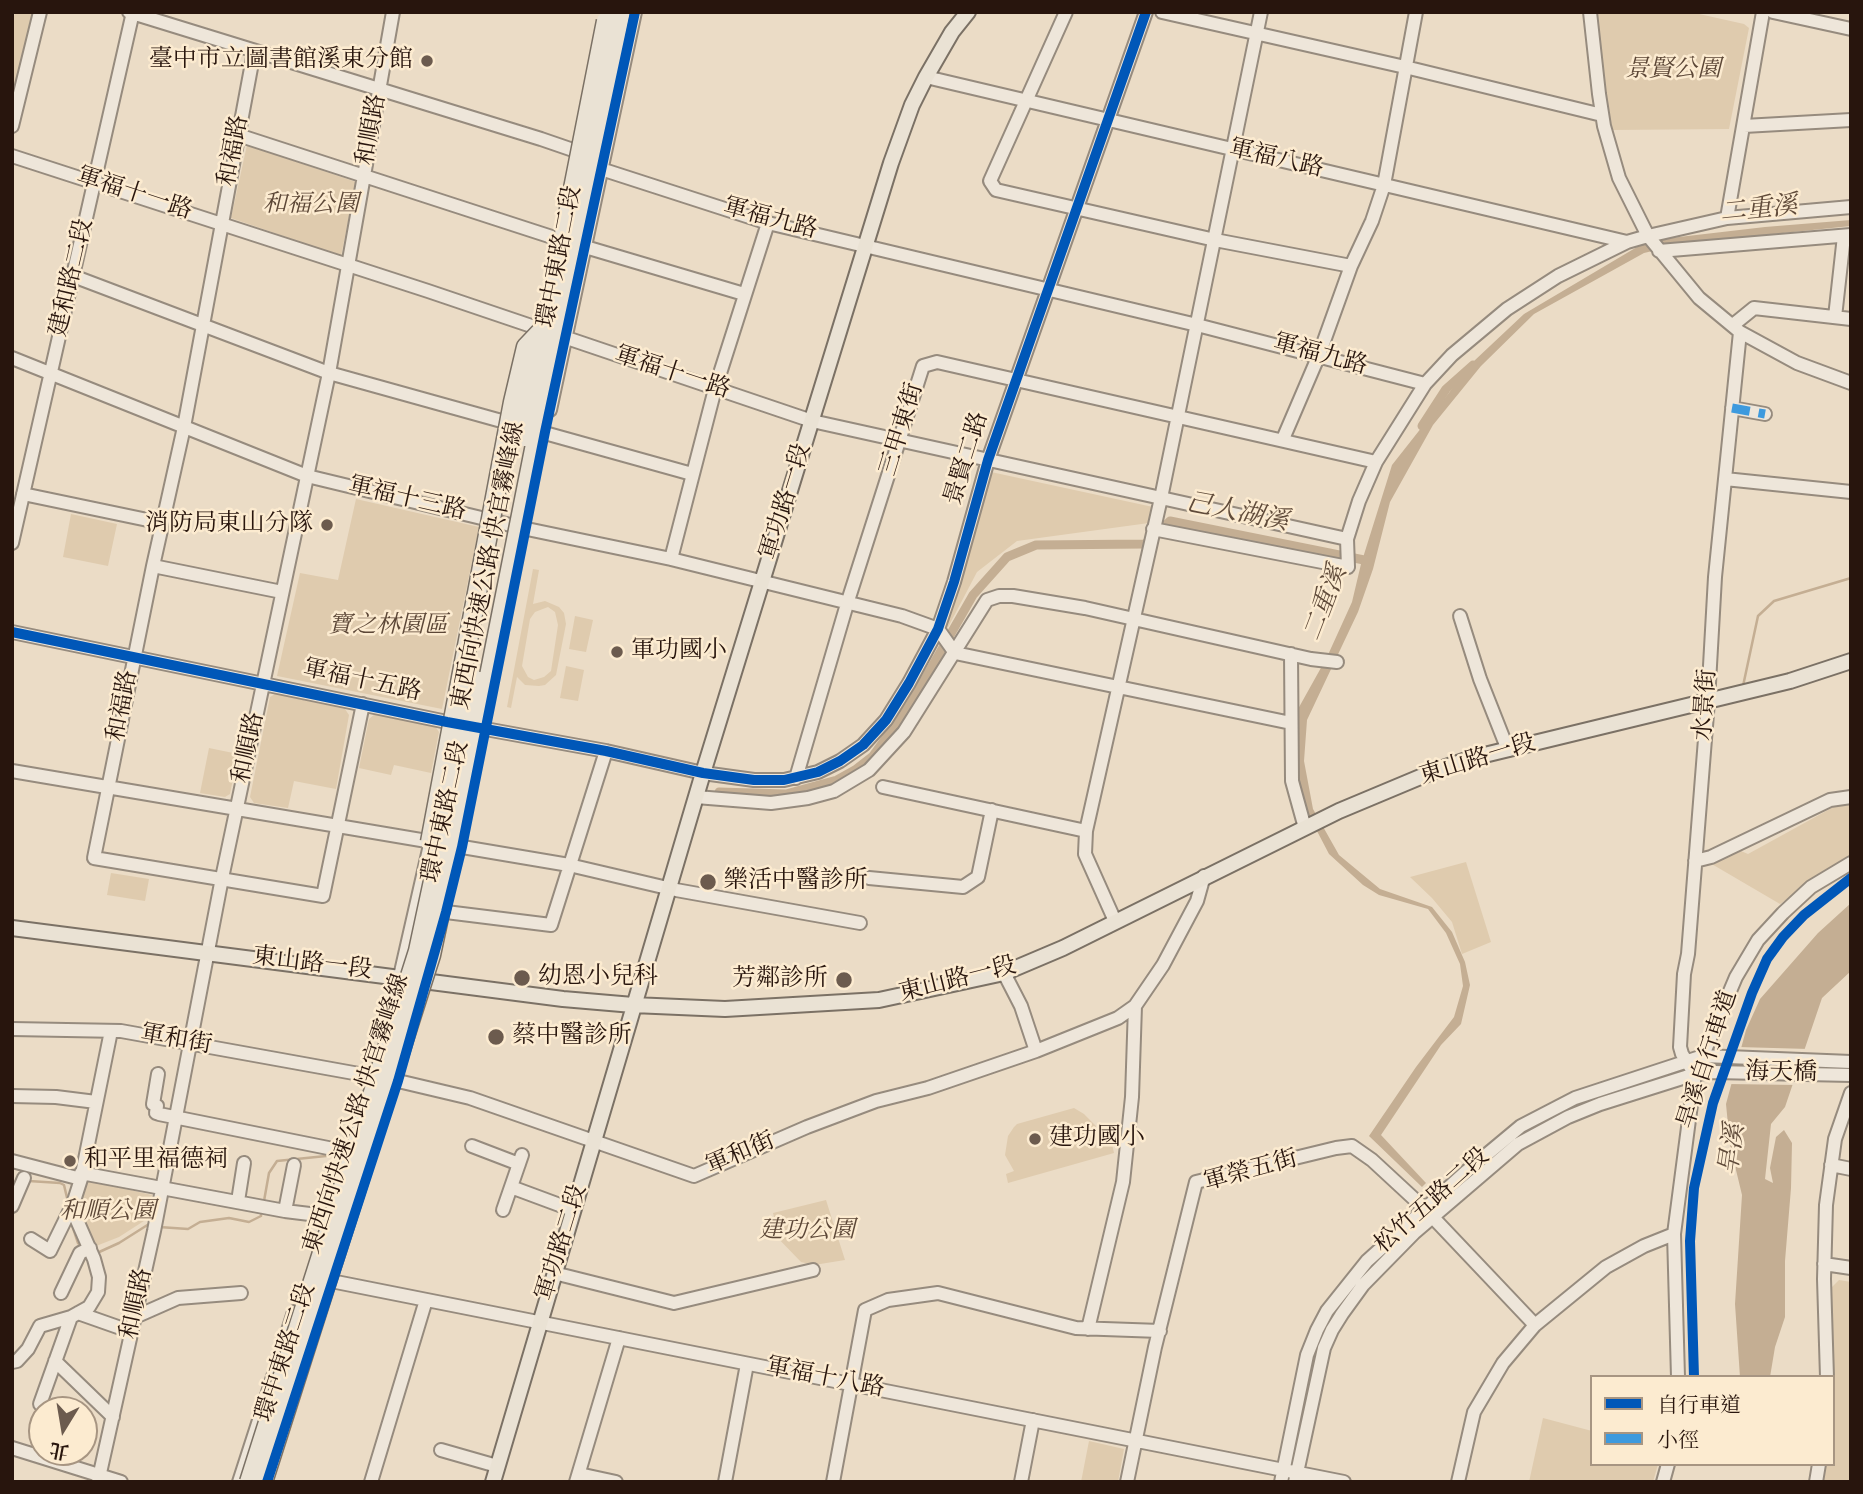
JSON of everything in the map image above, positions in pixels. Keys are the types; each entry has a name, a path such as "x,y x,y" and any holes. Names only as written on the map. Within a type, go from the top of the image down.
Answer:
{"highway":[{"name":"東西向快速公路 快官霧峰線","path":"249,1482 418,951 489,614 542,327 609,15"},
{"name":"東西向快速公路 快官霧峰線","path":"265,1482 427,977 472,761 609,15"},
{"path":"430,842 513,402 526,347 542,327"},
{"path":"273,1482 411,1051 427,977"}],"main road":[{"name":"軍功路一段","path":"634,1005 897,144 926,77 952,32 968,12"},
{"name":"東山路一段","path":"12,928 400,977 427,977 563,999 720,1009 854,1002 928,991 1004,973 1063,948 1339,811 1437,770 1790,681 1851,661"},
{"name":"軍功路二段","path":"493,1482 634,1005"}],"street":[{"path":"12,126 40,12"},
{"name":"和順路","path":"99,1478 155,1226 222,878 328,373 393,12"},
{"name":"環中東路二段","path":"265,1482 398,1082 446,912 462,847 545,432 635,12"},
{"path":"1066,12 990,181 996,190 1215,240 1351,266"},
{"name":"景賢二路","path":"703,774 754,780 796,778 818,772 840,761 873,734 886,720 909,683 938,629 988,460 1146,12"},
{"path":"1162,12 1405,67 1602,116"},
{"path":"1115,921 1085,854 1086,831 1161,498 1261,12"},
{"path":"1283,439 1351,266 1372,221 1384,185 1416,12"},
{"path":"1591,12 1602,116 1619,178 1648,236 1699,298 1737,328 1797,363 1851,383"},
{"path":"1727,218 1763,12"},
{"path":"1773,12 1851,29"},
{"name":"軍福九路","path":"131,13 573,150 601,169 768,223 1197,325 1425,384"},
{"name":"建和路二段","path":"12,543 95,183 131,13"},
{"name":"環中東路二段","path":"239,1482 348,1152 415,919 430,842 431,806 452,723 464,652 482,598 517,425 542,327 555,238 573,150 609,15"},
{"name":"和福路","path":"254,52 184,427 134,656 94,858 323,896 363,704"},
{"name":"軍福八路","path":"926,77 1627,242"},
{"path":"1744,126 1851,120"},
{"path":"238,135 555,238 744,295"},
{"name":"軍福十一路","path":"12,156 542,327 566,339 812,421 1347,540"},
{"path":"1153,529 1348,567 1347,540 1359,501 1376,462 1425,384 1452,355 1507,309 1558,276 1627,242 1727,218 1851,207"},
{"path":"671,559 715,389 768,223"},
{"path":"1659,251 1848,236 1835,317"},
{"path":"73,276 328,373 692,474"},
{"path":"1737,328 1754,308 1851,318"},
{"name":"水景街","path":"1695,1074 1682,1054 1680,1033 1737,328"},
{"name":"軍福十三路","path":"12,358 307,476 527,529 762,581 902,616 938,629"},
{"name":"三甲東街","path":"796,778 847,604 923,366 937,362 1376,462"},
{"path":"1732,408 1765,414"},
{"path":"1725,479 1851,492"},
{"path":"23,494 162,523"},
{"path":"153,566 282,592"},
{"path":"696,797 771,803 808,798 834,791 869,770 904,732 988,600 999,596 1085,608 1311,659 1338,662"},
{"path":"1461,616 1480,679 1508,750"},
{"path":"938,629 954,653 1291,723"},
{"name":"軍福十五路","path":"12,632 452,723 606,751 703,774"},
{"path":"1291,654 1292,781 1305,828"},
{"path":"446,912 551,925 606,751"},
{"path":"12,771 569,864 669,888 860,923"},
{"path":"883,787 1086,831"},
{"path":"1695,861 1719,853 1830,800 1851,797"},
{"path":"869,878 963,887 978,877 992,810"},
{"path":"1678,1375 1674,1234 1695,1074 1736,977 1758,940 1811,887 1851,863"},
{"name":"軍和街","path":"12,1029 111,1031 191,1043 398,1082 470,1098 694,1176 794,1132 876,1101 928,1088 1096,1028 1135,1006 1163,965 1197,901 1204,876"},
{"path":"1004,973 1021,1006 1036,1051"},
{"path":"1088,1329 1123,1182 1132,1097 1135,1006"},
{"name":"軍和街","path":"31,1239 50,1251 70,1210 81,1176 111,1031"},
{"name":"松竹五路二段","path":"1296,1477 1324,1348 1332,1330 1363,1285 1429,1213 1521,1126 1575,1098 1703,1056 1721,1057"},
{"name":"海天橋","path":"1721,1057 1851,1062"},
{"name":"松竹五路二段","path":"1282,1476 1307,1355 1317,1329 1367,1261 1518,1144 1545,1128 1600,1104 1695,1074 1716,1072"},
{"name":"海天橋","path":"1716,1072 1848,1075"},
{"path":"158,1074 153,1104 158,1106 156,1113 348,1152"},
{"path":"1827,1375 1824,1264 1826,1205 1835,1139 1851,1093"},
{"path":"12,1096 96,1101"},
{"path":"472,1146 521,1159 503,1210"},
{"name":"軍榮五街","path":"1127,1482 1196,1182 1352,1146 1372,1160 1429,1213 1535,1325"},
{"path":"12,1161 81,1176 326,1216"},
{"path":"237,1201 244,1163"},
{"path":"18,1189 31,1165"},
{"path":"1831,1165 1851,1169"},
{"path":"285,1211 294,1166"},
{"path":"511,1187 573,1210"},
{"path":"12,1362 18,1361 28,1349 40,1326 89,1307 98,1292 99,1277 76,1218 70,1210"},
{"path":"1458,1482 1474,1412 1503,1363 1535,1325 1606,1266 1644,1245 1674,1234"},
{"path":"61,1293 87,1249"},
{"path":"1824,1264 1851,1268"},
{"path":"554,1273 674,1303 813,1270"},
{"name":"軍福十八路","path":"306,1276 1033,1420 1282,1476 1344,1482"},
{"path":"135,1317 178,1298 241,1293"},
{"path":"833,1482 865,1310 888,1300 938,1293 1076,1328 1160,1331"},
{"path":"371,1482 426,1300"},
{"path":"74,1315 132,1332"},
{"path":"43,1396 74,1315"},
{"path":"616,1482 578,1478 619,1338"},
{"path":"55,1361 113,1417"},
{"path":"724,1482 747,1364"},
{"path":"1021,1482 1033,1420"},
{"path":"12,1448 99,1478 121,1482"},
{"path":"441,1450 497,1466"}],"green space":[{"path":"15,12 35,12 12,116 12,25"},
{"name":"景賢公園","path":"1598,12 1690,12 1744,24 1749,28 1729,129 1611,130 1604,103 1598,46"},
{"name":"和福公園","path":"247,145 356,182 341,256 231,218"},
{"path":"991,472 1153,507 1149,523 1017,541 977,572 944,635 934,631"},
{"name":"寶之林園區","path":"356,499 479,527 442,709 277,676 300,573 338,580"},
{"path":"71,514 117,524 108,566 63,557"},
{"path":"533,569 539,570 533,604 545,601 559,607 564,613 566,624 556,675 545,685 539,686 525,685 517,677 511,708 507,707","holes":["548,607 555,612 558,625 551,671 534,680 528,677 522,666 530,619 535,612"]},
{"path":"575,616 593,620 586,652 569,649"},
{"path":"566,666 584,670 578,701 560,698"},
{"path":"275,694 345,709 349,715 336,789 294,781 288,808 254,803 250,797 270,697"},
{"path":"375,714 435,726 439,732 431,773 394,765 391,775 359,768 369,719"},
{"path":"209,748 238,754 230,794 225,797 200,793"},
{"path":"1851,802 1851,859 1829,870 1780,904 1710,863 1741,851 1748,854 1839,804"},
{"path":"1466,862 1491,942 1462,954 1452,922 1410,877"},
{"path":"111,873 149,879 145,901 107,895"},
{"path":"1074,1108 1096,1126 1096,1148 1112,1144 1114,1153 1008,1183 1006,1174 1014,1171 1005,1155 1008,1136 1014,1127"},
{"name":"和順公園","path":"83,1179 152,1195 147,1219 119,1237 91,1248 80,1211"},
{"name":"建功公園","path":"826,1200 845,1260 814,1265 801,1262 773,1233 773,1213"},
{"path":"1839,1280 1851,1282 1851,1482 1823,1482 1826,1466 1835,1466 1831,1288"},
{"path":"1543,1418 1590,1430 1590,1466 1657,1466 1653,1482 1529,1482"},
{"path":"1089,1441 1124,1449 1118,1482 1081,1482"}],"water":[{"name":"二重溪","path":"1851,220 1851,226 1686,243 1644,253 1534,314 1481,366 1433,425 1390,502 1373,569 1358,612 1307,720 1304,761 1313,809 1339,855 1380,889 1432,907 1452,932 1465,962 1470,985 1461,1024 1441,1045 1381,1135 1426,1183 1422,1187 1369,1136 1454,1017 1463,986 1460,964 1446,933 1428,909 1379,895 1363,885 1329,854 1298,789 1298,709 1327,657 1352,602 1392,465 1474,361 1524,314 1637,247 1662,239"},
{"name":"旱溪","path":"1851,903 1851,971 1822,998 1785,1107 1771,1124 1765,1179 1773,1183 1770,1168 1776,1137 1784,1130 1792,1143 1785,1261 1785,1317 1775,1347 1770,1375 1740,1375 1735,1304 1742,1195 1730,1145 1726,1104 1746,1030 1760,999 1818,933"}],"pier":[{"path":"1738,1047 1809,1049 1796,1085 1728,1084"}],"waterway":[{"name":"二重溪","path":"1422,426 1446,389 1473,365"},
{"name":"己人湖溪","path":"719,792 786,794 837,780 873,756 910,705 973,595 1007,557 1036,545 1145,544 1170,521 1369,561"},
{"path":"1743,686 1758,616 1774,601 1851,578"},
{"name":"己人湖溪","path":"264,1201 269,1173 277,1161 326,1156"},
{"name":"己人湖溪","path":"29,1181 64,1185 68,1202"},
{"name":"己人湖溪","path":"159,1227 188,1229 200,1222 229,1218 249,1222 261,1216 261,1212"},
{"name":"己人湖溪","path":"71,1222 82,1248"},
{"name":"己人湖溪","path":"97,1253 149,1224 152,1225"}],"marked path":[{"path":"1732,408 1765,414"}],"cycle path":[{"path":"267,1482 398,1081 446,912 462,847 545,432 635,12"},
{"path":"12,632 447,722 606,751 703,773 754,780 784,780 818,772 840,761 863,745 886,720 938,629 988,460 1146,12"},
{"name":"旱溪自行車道","path":"1694,1375 1690,1241 1694,1188 1713,1103 1752,993 1767,959 1804,915 1851,878"}],"place":[{"name":"臺中市立圖書館溪東分館","path":"427,61"},
{"name":"消防局東山分隊","path":"327,525"},
{"name":"軍功國小","path":"617,652"},
{"name":"樂活中醫診所","path":"708,882"},
{"name":"幼恩小兒科","path":"522,978"},
{"name":"芳鄰診所","path":"844,980"},
{"name":"蔡中醫診所","path":"496,1037"},
{"name":"建功國小","path":"1035,1139"},
{"name":"和平里福德祠","path":"70,1161"}]}
